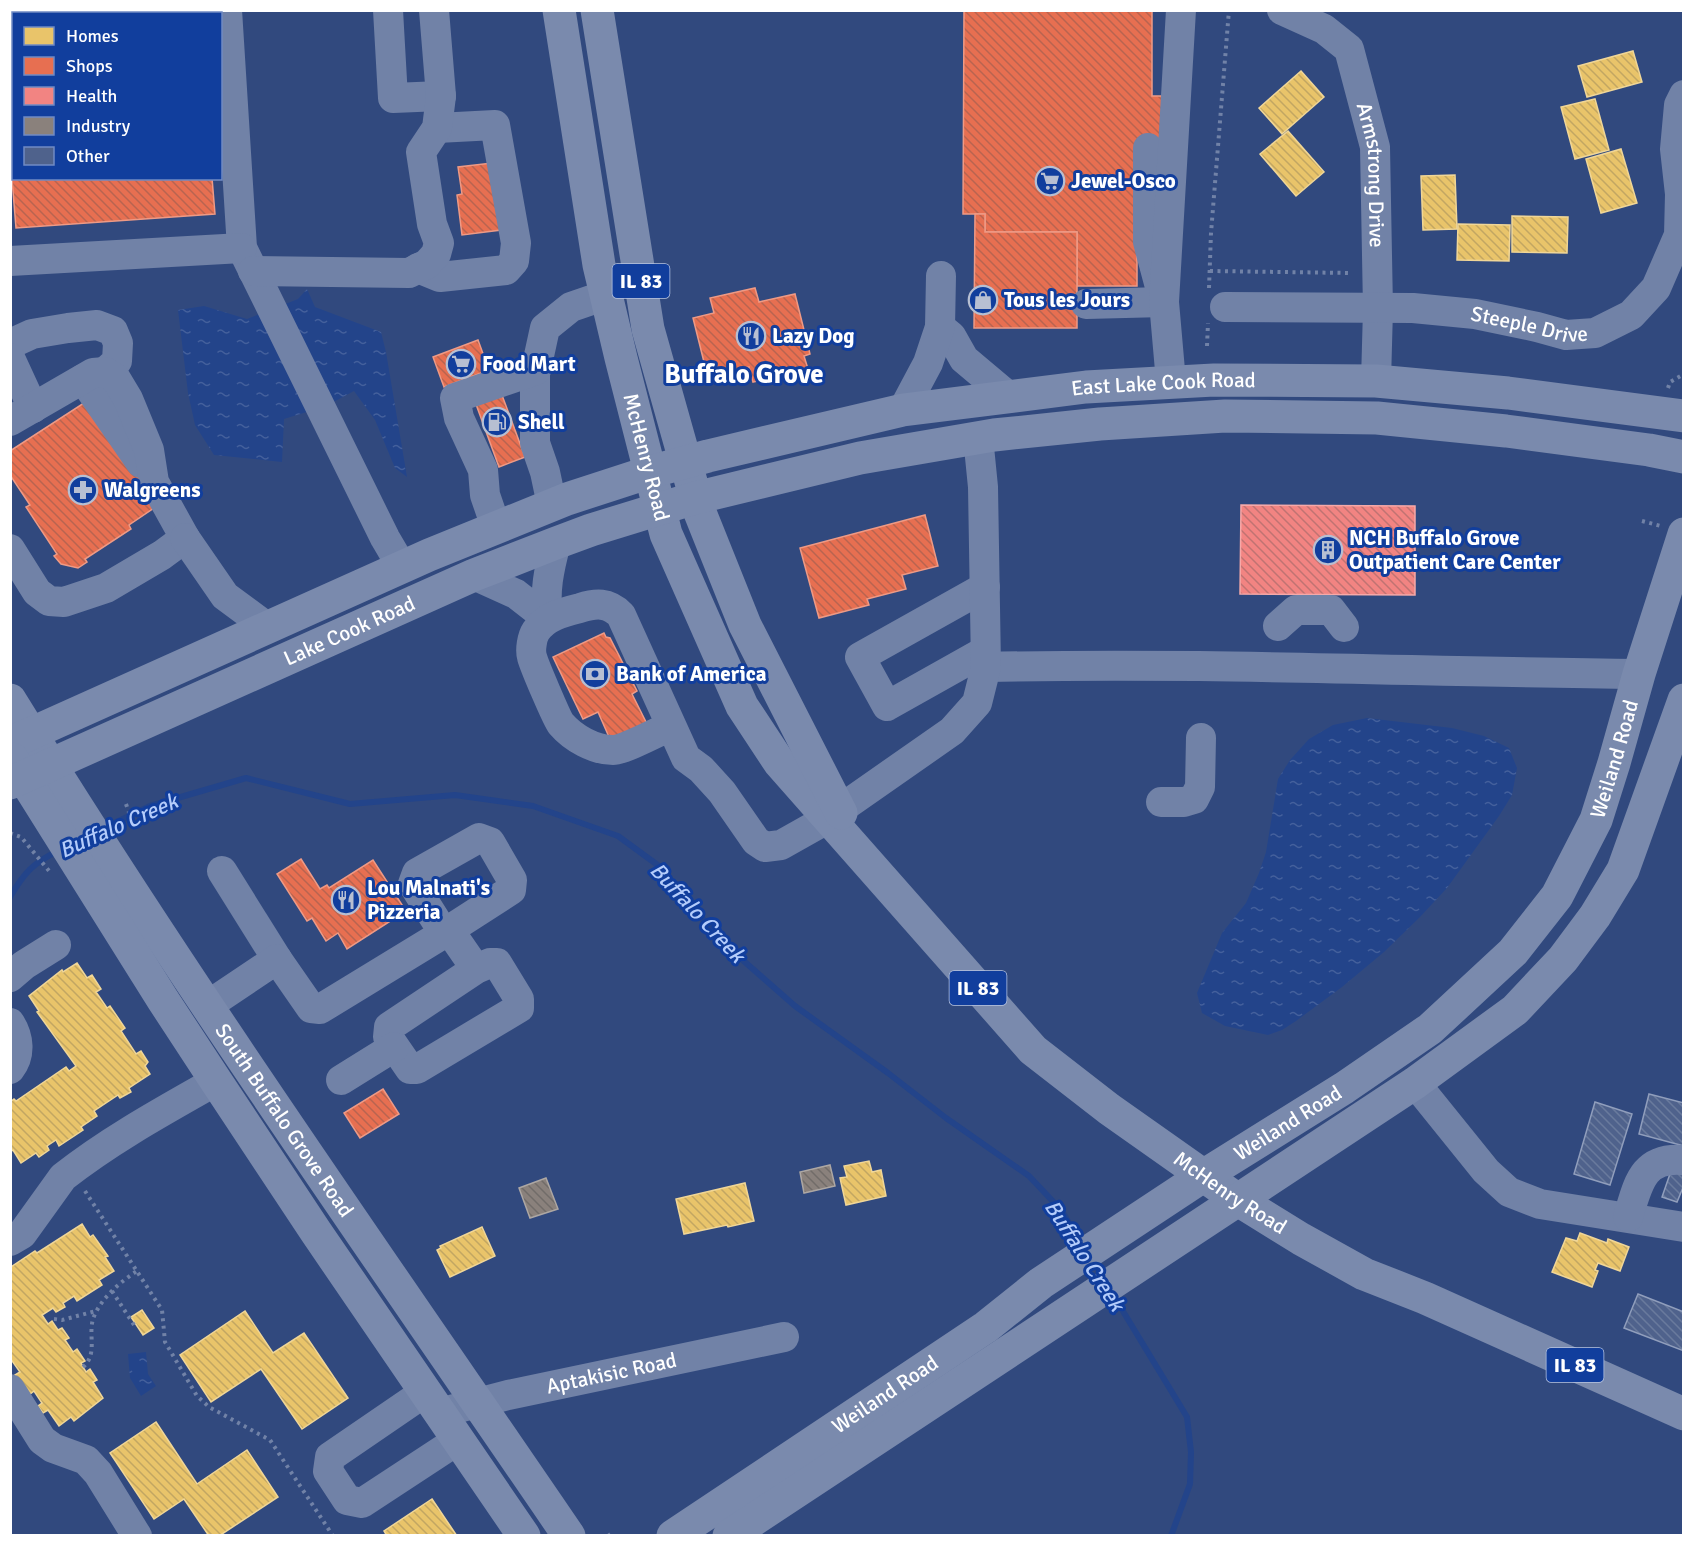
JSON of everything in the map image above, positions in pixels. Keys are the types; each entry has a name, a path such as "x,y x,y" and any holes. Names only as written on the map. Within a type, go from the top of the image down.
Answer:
{"main road":[{"name":"McHenry Road","path":"559,10 599,265 666,534 742,706 779,762 834,814"},
{"name":"McHenry Road","path":"597,10 648,329 695,498 745,625 834,814 860,853 1033,1050 1109,1109 1238,1200 1364,1274 1425,1298 1683,1413"},
{"name":"East Lake Cook Road","path":"650,472 903,410 1086,387 1171,382 1376,381 1508,393 1683,416"},
{"name":"East Lake Cook Road","path":"695,498 860,458 978,437 1100,424 1225,416 1377,418 1506,431 1649,450 1683,458"},
{"name":"Lake Cook Road","path":"23,760 267,627 496,527 552,505 650,472"},
{"name":"Lake Cook Road","path":"23,760 556,543 695,498"},
{"name":"Weiland Road","path":"654,1536 680,1523 686,1527 986,1327 1041,1283 1203,1176 1344,1088 1430,1029 1513,952 1557,896 1596,820 1683,534"},
{"name":"South Buffalo Grove Road","path":"10,700 23,760 57,832 103,875 207,1006 478,1403 586,1533"},
{"name":"Weiland Road","path":"729,1536 1415,1083 1515,1010 1563,958 1595,916 1623,870 1683,700"},
{"name":"South Buffalo Grove Road","path":"103,875 163,1000 432,1403 524,1536"},
{"path":"753,1536 759,1527 833,1466"}],"street":[{"path":"387,10 393,98 441,96"},
{"path":"10,261 409,273 427,264 436,255 439,243 432,224 421,152 437,128 441,96 434,10"},
{"path":"1171,382 1164,302 1180,10"},
{"name":"Armstrong Drive","path":"1282,10 1324,29 1349,49 1375,147 1378,309 1376,381"},
{"path":"225,13 252,269 385,538 402,567"},
{"name":"Steeple Drive","path":"1214,306 1413,308 1475,314 1566,335 1595,333 1631,315 1656,288 1679,236 1680,194 1676,149 1679,105 1683,95"},
{"path":"418,268 440,277 506,270 514,261 516,243 495,125 437,128"},
{"path":"1148,148 1148,242 1164,302"},
{"path":"903,410 928,363 940,327 941,276"},
{"path":"552,505 545,472 535,443 536,369 545,328 571,307 606,295"},
{"path":"1086,304 1164,302"},
{"path":"10,344 32,334 97,325 113,331 118,343 117,361 22,415 10,358"},
{"path":"940,327 951,336 964,359 1008,396"},
{"path":"496,527 485,495 483,470 459,418 455,398 536,369"},
{"path":"94,376 116,379 128,399 149,450 154,483 184,538 225,596 267,627"},
{"path":"672,726 616,751 585,743 560,723 531,656 536,632 548,619 595,604 614,607 621,615 672,726 686,758 701,769 722,792 756,842 765,847 781,845 834,814 952,730 977,703 986,659 983,487 978,437"},
{"path":"10,549 38,592 49,601 64,602 106,588 162,555 184,538"},
{"path":"548,619 545,597 556,543"},
{"path":"474,575 516,594 548,619"},
{"path":"985,587 860,657 887,706 986,659 1512,673 1639,674"},
{"path":"1278,626 1296,610 1331,610 1344,627"},
{"path":"1161,802 1184,802 1194,799 1200,787 1202,738"},
{"path":"222,871 311,1008 320,1009 443,933 476,969"},
{"path":"10,977 24,965 56,945"},
{"path":"207,1006 277,958"},
{"path":"490,963 497,963 519,999 519,1008 417,1070 410,1070 388,1038 389,1027 476,969 490,963"},
{"path":"10,1023 17,1034 16,1061 10,1069"},
{"path":"341,1080 394,1047"},
{"path":"10,1241 21,1234 63,1177 99,1150 216,1081"},
{"path":"1415,1083 1486,1171 1509,1192 1540,1204 1683,1227"},
{"path":"1628,1217 1639,1183 1646,1171 1661,1161 1683,1160"},
{"name":"Aptakisic Road","path":"458,1440 362,1503 347,1500 328,1471 330,1457 432,1403 478,1403 784,1337"},
{"path":"10,1389 42,1440 53,1448 86,1460 98,1473 137,1536"}],"path":[{"path":"1206,346 1214,306 1210,271 1229,10"},
{"path":"1210,271 1377,273"},
{"path":"126,804 134,827"},
{"path":"10,833 21,837 57,832 44,866"},
{"path":"71,1171 162,1310 165,1342 198,1396 209,1407 270,1440 333,1536"},
{"path":"82,1367 91,1357 92,1323 97,1311 112,1291 137,1271"},
{"path":"112,1291 134,1325"},
{"path":"54,1319 62,1320 97,1311"}],"water":[{"path":"307,289 315,307 381,332 407,477 395,468 375,420 354,391 326,406 284,419 282,462 214,455 195,425 188,393 178,310 204,306 247,319 298,299"},
{"path":"1367,718 1452,728 1484,736 1509,748 1517,768 1512,795 1447,888 1384,952 1342,987 1296,1021 1268,1035 1225,1026 1202,1013 1197,993 1222,933 1246,903 1259,873 1266,852 1278,779 1290,760 1309,739 1333,725"},
{"path":"146,1352 148,1374 156,1386 141,1396 130,1378 128,1354"}],"building: Homes":[{"path":"1633,51 1642,82 1587,97 1578,66"},
{"path":"1301,71 1324,97 1282,134 1259,108"},
{"path":"1595,99 1609,150 1575,159 1561,107"},
{"path":"1288,131 1324,172 1296,196 1260,154"},
{"path":"1621,149 1637,203 1601,213 1586,159"},
{"path":"1455,175 1457,229 1423,230 1421,176"},
{"path":"1512,216 1568,217 1567,253 1512,252"},
{"path":"1458,224 1510,225 1509,261 1457,260"},
{"path":"77,963 87,978 92,975 101,989 96,992 107,1008 110,1006 125,1028 121,1031 136,1054 141,1051 148,1062 145,1066 150,1074 129,1088 131,1092 120,1098 118,1095 94,1111 97,1116 81,1127 83,1130 59,1146 56,1140 47,1146 49,1150 39,1157 36,1153 21,1163 13,1150 10,1152 10,1102 14,1099 16,1101 66,1067 69,1071 76,1066 37,1012 39,1011 29,996 62,970 63,972"},
{"path":"869,1161 872,1172 881,1170 886,1196 846,1205 840,1178 847,1177 844,1166"},
{"path":"745,1183 754,1221 684,1234 676,1199"},
{"path":"82,1224 90,1237 93,1235 108,1256 105,1257 114,1271 99,1280 102,1285 77,1301 74,1296 63,1303 65,1307 56,1312 53,1308 42,1315 48,1324 52,1321 58,1330 62,1328 69,1338 65,1340 73,1352 77,1349 85,1361 81,1363 86,1372 90,1369 97,1380 93,1382 103,1398 74,1421 71,1417 59,1426 48,1410 43,1413 38,1406 42,1403 34,1391 29,1395 15,1375 20,1372 10,1358 11,1267"},
{"path":"482,1227 495,1256 450,1277 437,1250 441,1248 440,1246"},
{"path":"1580,1233 1607,1243 1608,1239 1629,1247 1620,1271 1598,1263 1595,1270 1598,1271 1592,1287 1552,1272 1566,1238 1577,1241"},
{"path":"142,1310 154,1328 143,1335 131,1317"},
{"path":"245,1311 273,1353 304,1333 348,1398 302,1429 261,1369 211,1402 180,1355"},
{"path":"156,1422 197,1484 247,1450 278,1497 219,1536 209,1536 184,1499 154,1519 110,1453"},
{"path":"432,1499 457,1536 387,1536 384,1531"}],"building: Shops":[{"name":"Jewel-Osco","path":"964,10 1152,10 1152,96 1162,96 1162,148 1137,148 1137,286 1077,286 1077,232 985,232 985,214 963,214"},
{"path":"12,46 12,179 10,155 10,47"},
{"path":"492,163 501,230 462,235 457,195 462,194 458,167"},
{"path":"12,180 212,180 215,214 16,228"},
{"path":"975,214 985,214 985,232 1077,232 1077,328 974,328"},
{"name":"Lazy Dog","path":"755,288 759,302 795,294 810,354 804,356 808,369 753,382 749,367 708,378 693,318 714,313 710,298"},
{"name":"Food Mart","path":"478,340 489,370 444,387 433,357"},
{"name":"Shell","path":"496,379 525,457 499,467 470,388"},
{"name":"Walgreens","path":"109,399 157,506 129,525 131,529 85,559 87,562 78,568 61,564 54,556 57,554 26,507 30,505 10,475 10,451 87,401"},
{"path":"925,515 938,566 902,575 906,589 867,599 869,605 819,618 800,548"},
{"name":"Bank of America","path":"604,633 610,638 637,691 632,694 649,728 613,746 598,712 583,719 553,657"},
{"name":"Lou Malnati's Pizzeria","path":"301,859 320,889 327,885 329,888 373,860 406,911 347,949 338,933 326,941 312,918 307,921 277,874"},
{"path":"383,1089 399,1114 360,1138 344,1113"}],"building: Health":[{"name":"NCH Buffalo Grove Outpatient Care Center","path":"1241,505 1415,506 1415,595 1240,594"}],"building: Industry":[{"path":"830,1165 835,1186 804,1193 800,1172"},
{"path":"546,1178 558,1209 530,1218 519,1188"}],"building: Other":[{"path":"1649,1094 1684,1103 1684,1146 1639,1134"},
{"path":"1595,1102 1632,1114 1610,1185 1574,1174"},
{"path":"1671,1171 1684,1175 1684,1185 1677,1202 1662,1197"},
{"path":"1638,1294 1684,1312 1684,1351 1624,1328"}],"waterway":[{"name":"Buffalo Creek","path":"102,829 150,806 246,778 350,804 455,795 533,806 618,836 659,866 722,942 795,1006 946,1118 1029,1176 1062,1211 1081,1244"},
{"name":"Buffalo Creek","path":"10,897 30,870 58,851"},
{"name":"Buffalo Creek","path":"1112,1293 1187,1417 1191,1452 1190,1484 1171,1536"}],"place":[{"name":"Jewel-Osco","path":"1050,181"},
{"name":"Tous les Jours","path":"983,300"},
{"name":"Lazy Dog","path":"751,336"},
{"name":"Food Mart","path":"461,364"},
{"name":"Shell","path":"497,422"},
{"name":"Walgreens","path":"83,490"},
{"name":"NCH Buffalo Grove Outpatient Care Center","path":"1328,550"},
{"name":"Bank of America","path":"595,674"},
{"name":"Lou Malnati's Pizzeria","path":"346,900"}],"district":[{"name":"Buffalo Grove","path":"744,374"}]}
